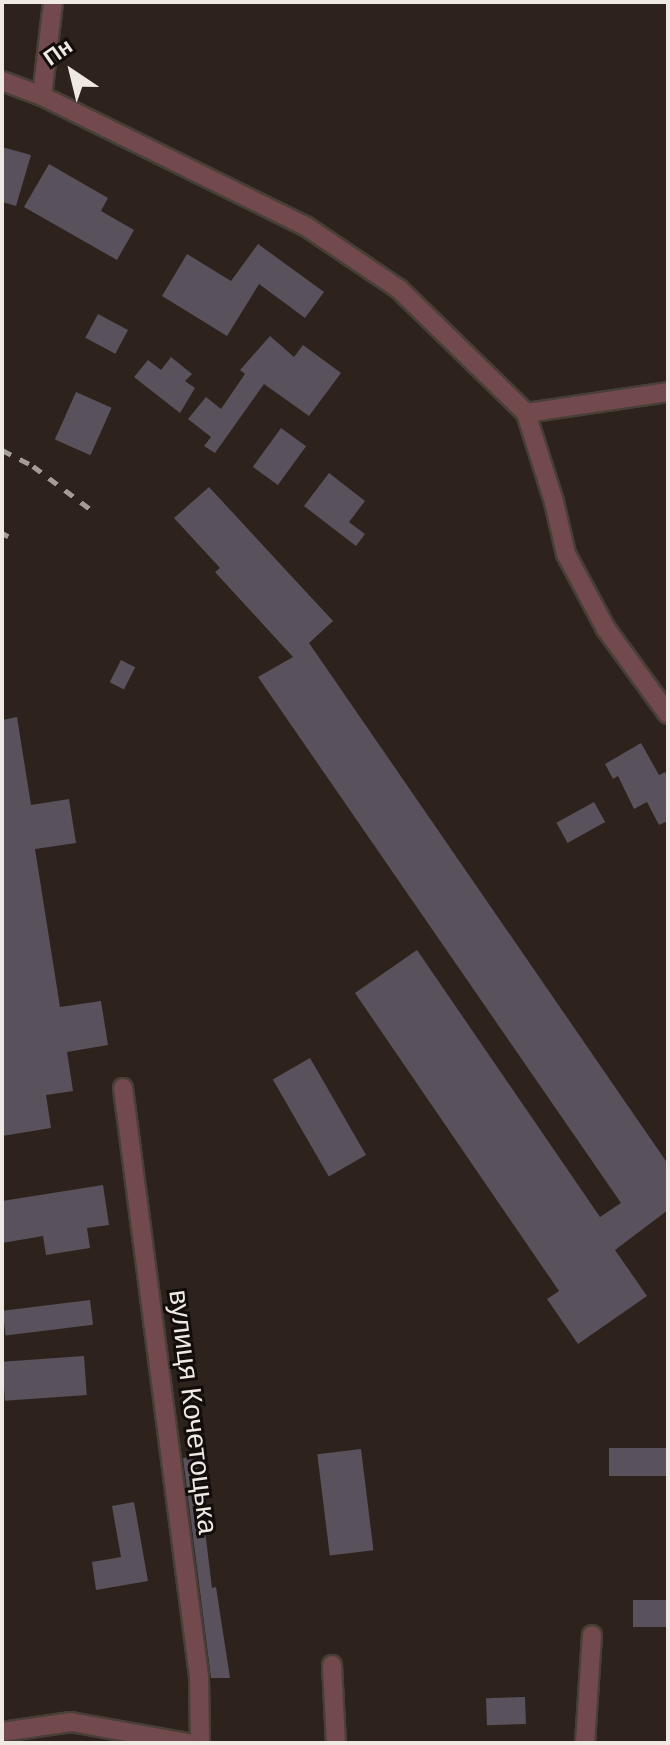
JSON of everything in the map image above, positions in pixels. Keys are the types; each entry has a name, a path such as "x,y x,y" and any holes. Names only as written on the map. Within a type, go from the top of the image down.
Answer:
{"street":[{"path":"42,96 53,2"},
{"path":"2,81 42,96 307,227 399,289 526,413 554,502 566,554 606,629 668,714"},
{"path":"526,413 668,392"},
{"name":"вулиця Кочетоцька","path":"123,1088 199,1676 200,1743"},
{"path":"585,1743 592,1635"},
{"path":"332,1665 336,1743"},
{"path":"2,1732 71,1722 188,1743"}],"building":[{"path":"2,147 31,155 16,206 2,202"},
{"path":"49,164 108,198 101,211 134,230 117,260 24,207"},
{"path":"258,244 324,292 305,318 259,284 227,336 162,296 187,254 231,281"},
{"path":"98,314 128,330 115,354 85,338"},
{"path":"270,336 294,357 303,345 341,373 309,416 264,384 215,453 204,446 211,437 188,419 206,397 221,409 245,374 240,370"},
{"path":"171,357 192,374 185,381 195,388 180,413 134,377 148,360 161,370"},
{"path":"76,392 112,408 90,455 55,440"},
{"path":"281,428 306,446 278,485 253,467"},
{"path":"329,473 365,501 349,522 365,534 356,546 304,506"},
{"path":"209,487 333,621 309,643 668,1164 668,1210 615,1250 647,1296 578,1344 547,1299 559,1291 355,993 417,950 600,1217 621,1203 258,677 293,657 215,572 220,568 174,518"},
{"path":"121,660 135,667 124,690 110,682"},
{"path":"17,717 31,805 69,799 76,843 35,849 60,1007 101,1001 108,1045 67,1052 73,1091 46,1095 51,1128 2,1136 2,720"},
{"path":"641,743 659,775 665,772 668,779 668,821 659,825 647,802 634,809 618,776 613,779 605,764"},
{"path":"594,802 605,822 568,843 556,823"},
{"path":"310,1058 366,1155 329,1176 273,1080"},
{"path":"103,1185 109,1225 87,1228 90,1248 46,1255 43,1236 2,1243 2,1201"},
{"path":"90,1300 93,1325 6,1336 3,1311"},
{"path":"84,1356 87,1395 5,1401 2,1362"},
{"path":"609,1448 668,1448 668,1476 609,1476"},
{"path":"361,1449 373,1550 330,1556 317,1454"},
{"path":"196,1456 212,1588 216,1587 230,1678 211,1678 183,1458"},
{"path":"134,1502 148,1581 96,1590 92,1562 121,1557 112,1506"},
{"path":"633,1600 668,1600 668,1627 633,1627"},
{"path":"525,1697 526,1724 487,1725 486,1698"}],"railway":[{"path":"2,450 33,466 94,512"},
{"path":"2,533 8,536"}]}
